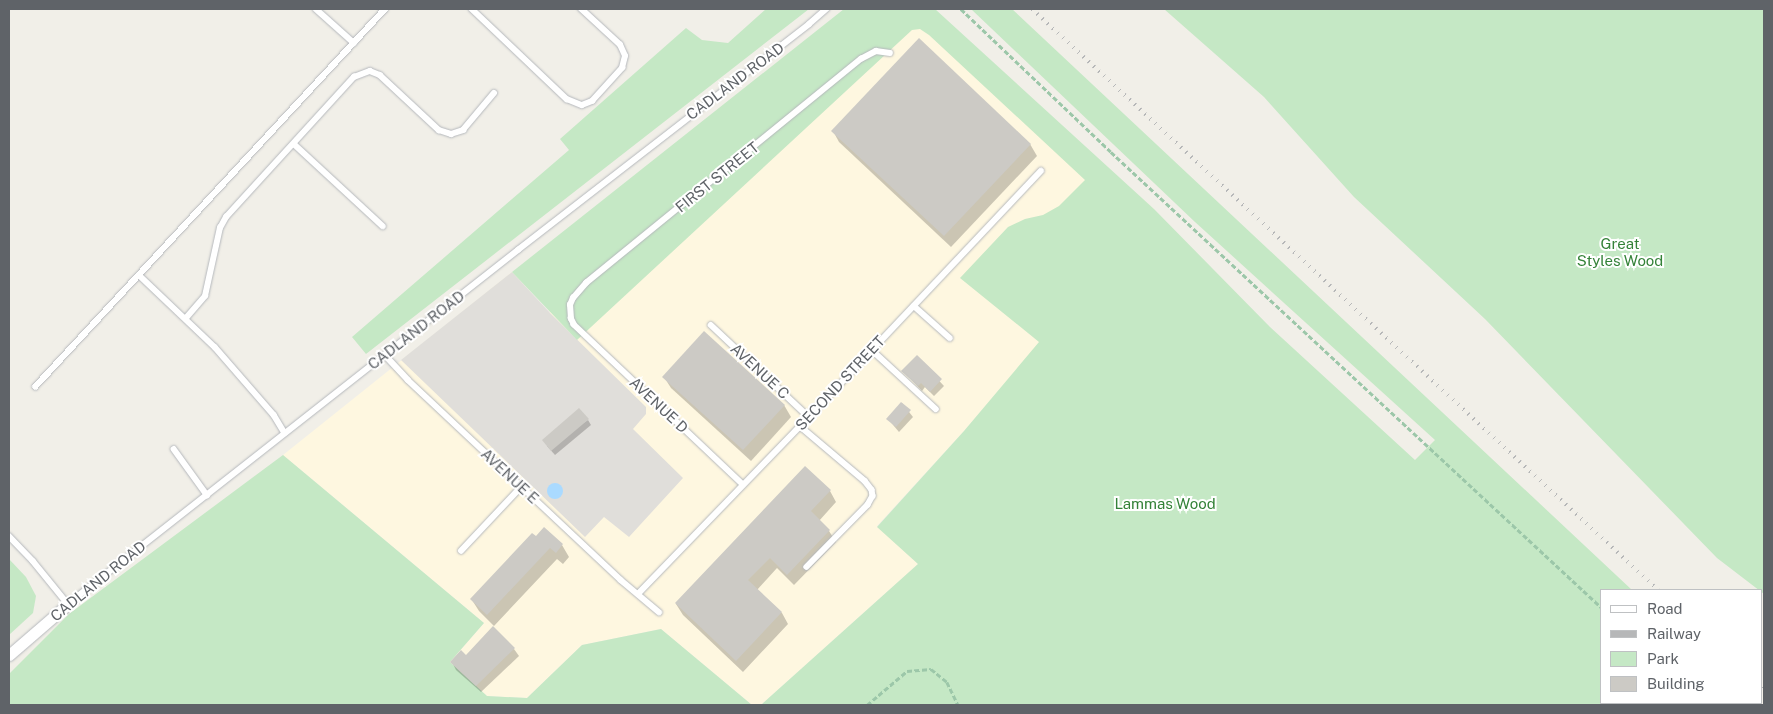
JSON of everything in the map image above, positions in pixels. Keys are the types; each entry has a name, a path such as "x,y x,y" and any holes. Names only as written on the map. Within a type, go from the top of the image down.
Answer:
{"street":[{"name":"CADLAND ROAD","path":"9,656 68,604"}],"lane":[{"path":"316,9 354,43"},
{"path":"35,387 385,9"},
{"path":"472,9 567,99 582,105 592,101 622,68 626,56 620,45 581,9"},
{"name":"CADLAND ROAD","path":"68,604 826,9"},
{"name":"FIRST STREET","path":"574,325 571,319 570,304 586,283 861,59 876,51 890,53"},
{"path":"186,318 205,296 220,228 226,217 354,77 364,72 380,75 445,134 457,134 463,130 494,93"},
{"path":"294,144 383,226"},
{"name":"SECOND STREET","path":"638,594 809,417 1041,171"},
{"path":"139,275 216,347 274,415 285,433"},
{"path":"914,306 950,338"},
{"name":"AVENUE D","path":"574,325 744,485"},
{"name":"AVENUE C","path":"711,325 809,417"},
{"path":"872,350 936,409"},
{"name":"AVENUE E","path":"385,355 408,380 521,486 659,612"},
{"path":"800,426 865,481 872,490 873,496 868,504 807,568"},
{"path":"174,449 207,495"},
{"path":"461,551 521,486"},
{"path":"9,536 68,604"}],"path":[{"path":"961,9 1110,152 1600,606"},
{"path":"866,705 907,671 931,670 947,682 958,705"}],"shaded area":[{"path":"924,9 1154,209 964,431 877,526 918,564 761,705 752,705 661,629 582,645 527,698 487,696 450,662 484,623 283,455 512,272 549,313"},
{"path":"512,272 550,313 646,407 646,414 633,429 683,478 629,537 604,517 585,537 401,360"}],"green space":[{"path":"766,9 809,9 366,354 352,337 569,150 560,139 686,28 702,40 728,43"},
{"name":"Lammas Wood","path":"844,9 935,9 1154,209 1270,327 1415,460 1435,440 1195,222 971,9 1012,9 1631,589 1600,589 1600,704 1682,705 761,705 918,564 877,527 964,431 1039,342 960,278 1008,227 1025,219 1043,215 1059,206 1085,180 929,35 920,29 912,30 577,340 512,272"},
{"name":"Great Styles Wood","path":"1164,9 1764,9 1764,594 1763,589 1757,589 1717,558 1485,319 1354,197 1264,97"},
{"path":"283,455 484,623 450,662 487,696 527,698 582,645 661,629 752,705 9,705 9,674 69,614"},
{"path":"9,559 26,577 36,596 33,613 9,635"}],"water":[{"path":"555,483 561,485 563,491 561,497 555,499 549,497 547,491 549,485"}],"building":[{"path":"919,38 1031,144 944,236 831,131"},
{"path":"704,331 785,405 743,450 662,377"},
{"path":"917,355 942,379 930,392 921,383 918,386 901,371"},
{"path":"901,402 911,410 896,427 886,419"},
{"path":"579,408 589,419 551,451 542,440"},
{"path":"805,466 831,490 811,511 830,530 787,575 770,558 748,580 782,612 736,661 675,603"},
{"path":"544,527 563,544 556,553 550,548 487,615 470,599 532,533 536,536"},
{"path":"493,626 515,648 476,686 450,662 461,650 466,655"}],"railway":[{"path":"1032,9 1657,589"}]}
